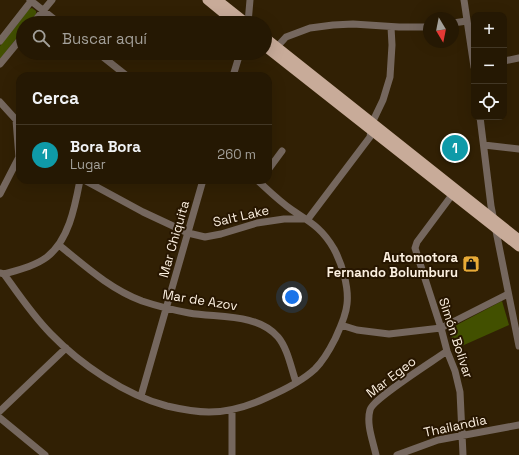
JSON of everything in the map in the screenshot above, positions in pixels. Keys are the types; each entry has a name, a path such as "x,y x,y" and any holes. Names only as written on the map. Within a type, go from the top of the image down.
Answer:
{"main road":[{"path":"207,0 226,16"},
{"path":"218,0 238,16"},
{"path":"272,50 372,127 456,188 519,247"},
{"path":"372,127 452,195 519,239"}],"street":[{"path":"19,16 31,0 50,16"},
{"path":"39,16 52,0"},
{"path":"248,16 250,0"},
{"path":"464,0 471,48"},
{"path":"0,41 16,20"},
{"path":"459,22 467,21"},
{"path":"272,48 286,36 310,28 353,24 423,28"},
{"path":"308,219 370,137 372,127 383,100 390,77 392,45 391,27"},
{"path":"0,64 16,45"},
{"path":"507,60 519,58"},
{"path":"107,60 122,72"},
{"path":"235,72 238,60"},
{"path":"0,102 16,120"},
{"path":"480,120 494,224 519,346"},
{"path":"484,145 519,149"},
{"path":"272,165 282,151"},
{"path":"0,194 16,164"},
{"path":"79,184 74,208 59,245 46,258 28,267 2,274 50,334 66,348 115,384 165,406 190,411 209,412 232,410 253,404 281,391 316,368 323,359 341,325 347,304 346,283 340,262 333,247 323,232 308,219 291,209 262,184"},
{"name":"Salt Lake","path":"91,184 143,212 188,233 205,237 221,234 257,223 284,219 308,219"},
{"name":"Mar Chiquita","path":"141,396 202,184"},
{"name":"Simón Bolívar","path":"452,195 417,242 415,248 441,328 447,352 455,371 460,392 463,455"},
{"name":"Mar de Azov","path":"59,245 118,290 141,300 166,308 190,313 234,317 251,321 266,327 285,347 296,382"},
{"path":"341,325 357,330 389,334 441,328 508,294"},
{"path":"511,307 519,306"},
{"path":"0,411 66,348"},
{"name":"Mar Egeo","path":"376,455 369,417 370,408 374,403 400,383 447,352"},
{"path":"232,410 232,455"},
{"path":"0,418 45,455"},
{"name":"Thailandia","path":"397,455 438,440 519,425"}],"green space":[{"path":"32,8 36,11 34,16 24,16 29,9"},
{"path":"16,26 16,39 0,59 0,46"},
{"path":"502,301 509,325 455,349 449,329"}],"place":[{"name":"Bora Bora","path":"455,148"},
{"name":"Automotora Fernando Bolumburu","path":"471,264"}]}
